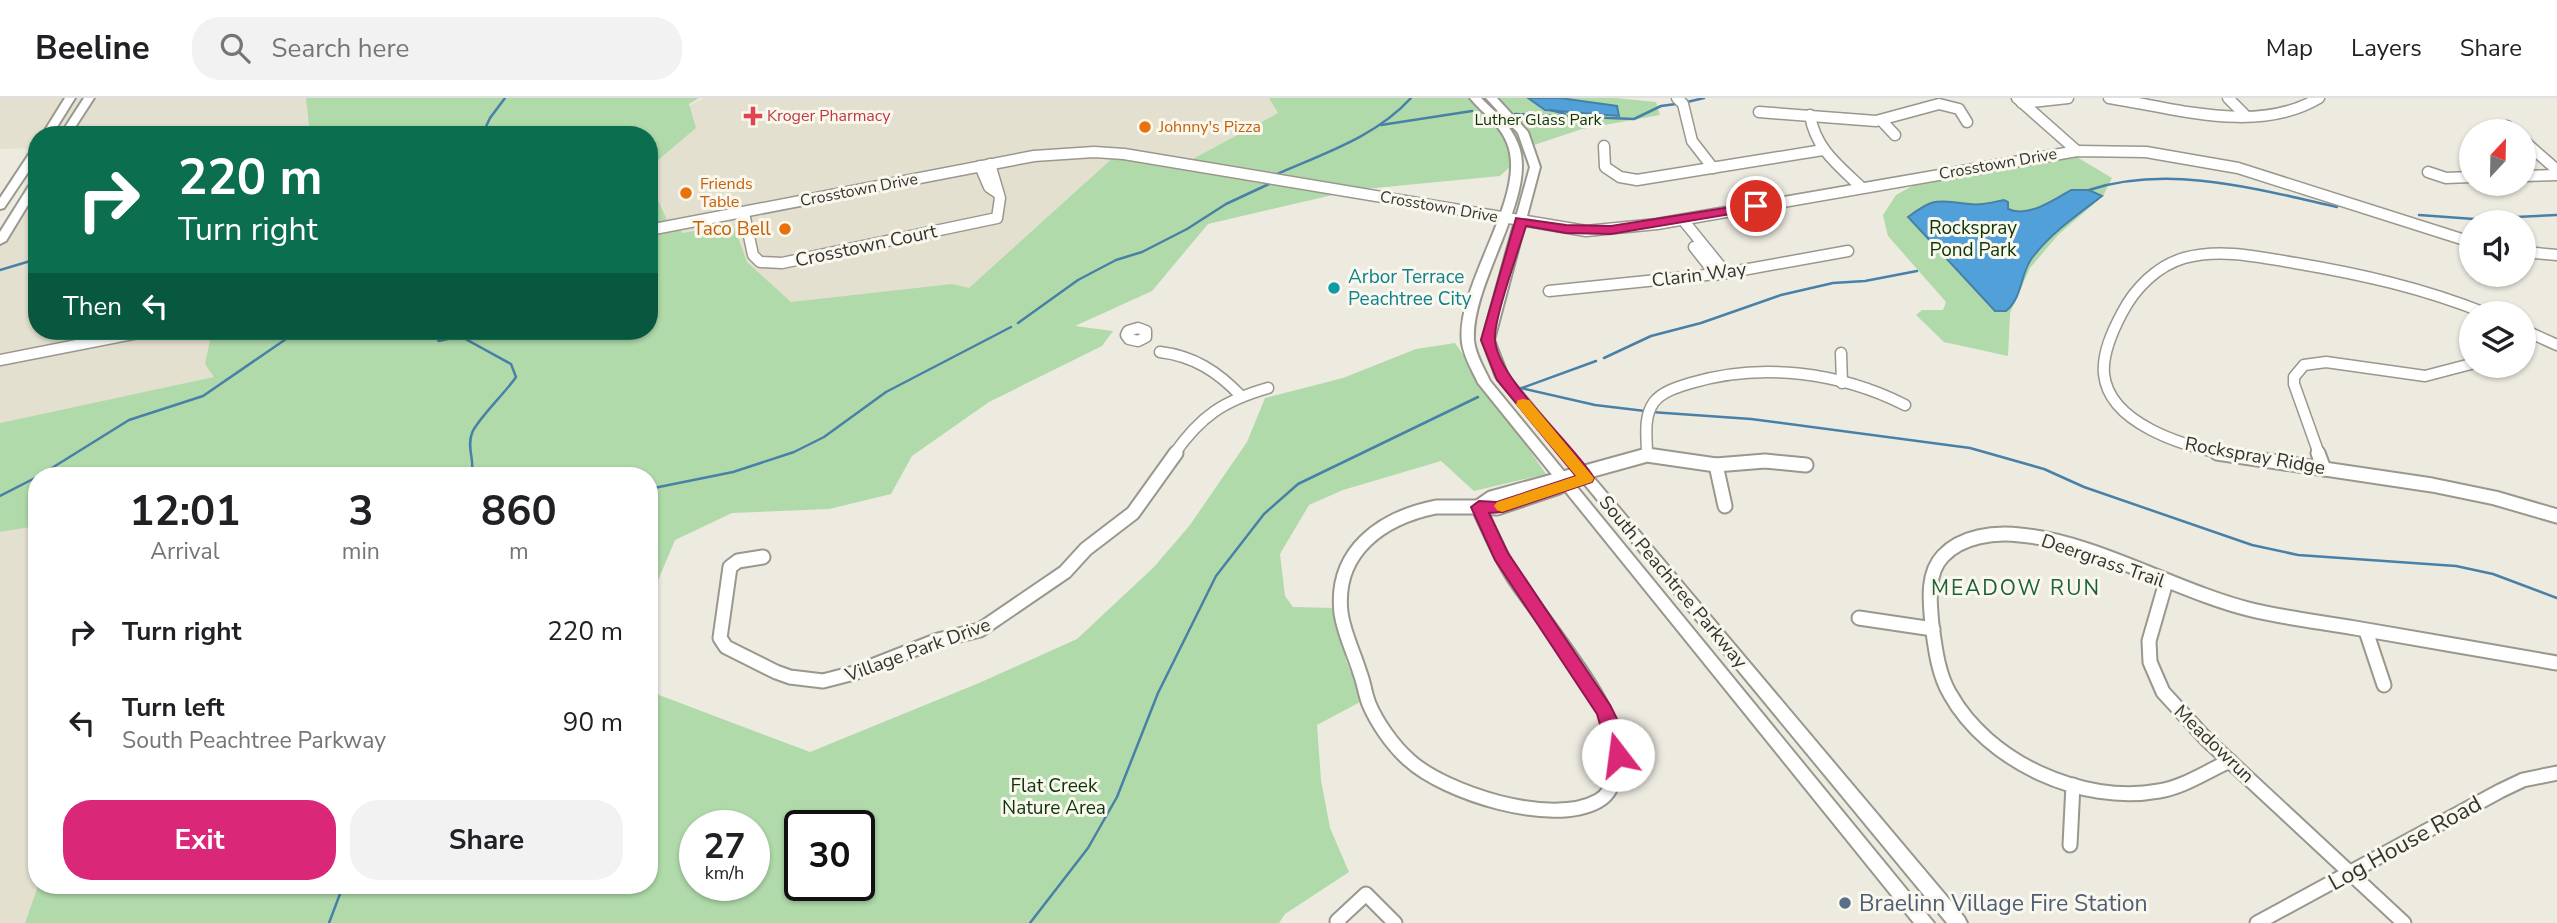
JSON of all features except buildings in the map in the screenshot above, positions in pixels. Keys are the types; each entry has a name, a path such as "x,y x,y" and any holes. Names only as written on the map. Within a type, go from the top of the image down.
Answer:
{"main road":[{"path":"53,126 70,98"},
{"path":"71,126 89,98"},
{"name":"South Peachtree Parkway","path":"1475,98 1507,132 1516,151 1518,167 1513,220 1488,340 1502,377 1958,923"},
{"name":"South Peachtree Parkway","path":"1491,98 1516,122 1532,152 1534,176 1469,318 1468,338 1471,354 1485,383 1925,923"},
{"path":"0,206 28,164"},
{"path":"0,241 28,196"}],"street":[{"path":"1677,98 1683,104 1692,141 1713,168"},
{"path":"2020,100 2068,98"},
{"path":"2109,98 2196,113 2244,114 2297,112 2319,98"},
{"path":"2228,98 2244,114"},
{"path":"2020,100 2077,151"},
{"path":"1759,112 1881,120 1939,104 1959,109 1967,122"},
{"path":"1810,116 1813,134 1823,150 1861,187"},
{"path":"1881,120 1895,135"},
{"path":"1604,146 1605,167 1618,178 1637,180 1823,150"},
{"name":"Crosstown Drive","path":"658,228 744,214 985,165 1066,153 1124,154 1586,231 1679,221 2077,151 2146,152 2227,166 2459,238"},
{"path":"2536,153 2557,173"},
{"name":"Crosstown Court","path":"744,214 753,255 760,262 782,263 997,218 1000,215 998,193 989,187 985,165"},
{"path":"2428,172 2446,178 2459,177"},
{"path":"2536,175 2557,173"},
{"path":"1679,221 1721,274"},
{"name":"Clarin Way","path":"1549,290 1721,274 1848,251"},
{"name":"Rockspray Ridge","path":"2459,302 2392,279 2268,259 2212,253 2179,259 2165,265 2130,296 2115,324 2103,367 2105,382 2110,393 2129,415 2150,429 2184,444 2229,455 2465,492 2508,501 2557,516"},
{"path":"2536,253 2557,255"},
{"path":"2536,335 2557,345"},
{"path":"0,360 102,340"},
{"path":"1160,352 1189,356 1216,372 1241,396"},
{"path":"1841,353 1842,383"},
{"path":"2324,469 2294,384 2294,377 2304,365 2326,362 2425,376 2459,367"},
{"path":"1647,455 1648,412 1658,398 1678,387 1753,371 1842,383 1881,392 1905,405"},
{"name":"Village Park Drive","path":"763,557 738,561 730,568 720,638 726,647 790,677 822,681 846,676 903,652 981,630 1013,610 1065,572 1086,549 1133,513 1193,428 1217,409 1241,396 1268,387"},
{"path":"1479,507 1501,556 1604,710 1612,727 1618,755 1617,783 1598,803 1583,808 1532,809 1499,803 1466,793 1408,760 1370,706 1341,611 1343,576 1351,555 1366,537 1397,516 1436,507 1479,507 1497,508 1564,481 1647,455 1716,465 1765,461 1806,465"},
{"path":"1716,465 1725,506"},
{"name":"Deergrass Trail","path":"2230,761 2159,792 2112,793 2051,778 2017,760 1974,727 1948,692 1938,662 1933,629 1930,592 1934,566 1951,549 1984,536 2012,534 2041,538 2253,610 2557,663"},
{"name":"Meadowrun","path":"2166,582 2149,641 2150,662 2163,692 2173,706 2350,874"},
{"path":"1859,618 1933,629"},
{"path":"2366,631 2384,685"},
{"name":"Log House Road","path":"2257,923 2500,791 2523,780 2557,773"},
{"path":"2070,845 2073,785"},
{"path":"2350,874 2404,923"},
{"path":"1339,923 1366,894 1395,923"}],"shaded area":[{"path":"0,98 318,98 322,126 28,126 28,148 0,149"},
{"path":"703,98 1269,98 1279,112 1189,161 946,309 784,313 658,250 658,140 664,120"},
{"path":"28,193 28,340 293,340 287,362 0,423 0,241"},
{"path":"28,527 28,894 35,894 25,923 0,923 0,532"}],"green space":[{"path":"306,98 699,98 689,104 696,128 658,160 658,126 309,126"},
{"name":"Luther Glass Park","path":"1269,98 1616,98 1656,102 1660,115 1582,129 1534,145 1500,176 1354,190 1208,224 1152,291 1075,326 1113,331 1102,346 989,402 912,456 891,494 829,509 732,513 675,540 658,580 658,467 28,467 28,527 0,532 0,423 214,377 205,364 210,340 658,340 658,200 667,220 683,233 733,224 747,262 791,302 952,284 969,288 1116,155 1189,161 1278,113"},
{"name":"Rockspray Pond Park","path":"2075,156 2112,178 2103,196 2058,235 2030,268 2010,313 2008,356 1944,342 1916,315 1922,310 1943,310 1946,302 1888,236 1883,215 1896,195 1916,184"},
{"name":"Flat Creek Nature Area","path":"1455,343 1546,474 1474,491 1441,461 1343,490 1309,505 1280,554 1285,596 1293,607 1335,608 1346,660 1362,701 1317,725 1321,780 1330,828 1349,872 1285,914 1279,923 25,923 35,894 658,894 658,693 810,752 979,683 1077,639 1154,567 1190,525 1247,442 1265,398 1343,378 1416,349"}],"water":[{"path":"1528,98 1560,98 1617,106 1619,116 1545,110"},
{"path":"2071,190 2089,190 2102,196 2039,249 2028,264 2016,299 2006,311 1995,311 1908,217 1931,203 1944,201 1978,204 2004,200 2008,202 2008,209 2032,210"}],"waterway":[{"path":"486,126 505,98"},
{"path":"1275,175 1365,134 1382,124 1411,98"},
{"path":"1687,102 1704,98"},
{"path":"1515,114 1634,119 1661,106 1676,104"},
{"path":"1551,110 1565,114"},
{"path":"1381,125 1472,111"},
{"path":"2089,190 2150,179 2182,179 2244,187 2337,207"},
{"path":"1018,323 1078,280 1116,260 1142,252 1187,229 1226,204 1269,184"},
{"path":"2419,215 2474,219 2557,215"},
{"path":"0,270 28,262"},
{"path":"1604,358 1651,336 1701,323 1781,295 1833,283 1865,281 1917,271"},
{"path":"658,487 733,472 794,452 824,437 886,392 1011,327"},
{"path":"53,467 129,420 203,396 285,340"},
{"path":"438,340 443,340"},
{"path":"467,340 511,364 516,377 472,433 472,467"},
{"path":"1522,388 1596,361"},
{"path":"1521,388 1595,405 1645,411"},
{"path":"1030,923 1088,848 1117,797 1158,693 1216,576 1264,514 1298,484 1478,397"},
{"path":"1651,412 1751,419 1970,448 2044,469 2084,487 2252,545 2298,555 2456,566 2493,574 2557,598"},
{"path":"0,496 28,482"},
{"path":"329,923 340,894"}],"slow traffic":[{"path":"1502,506 1586,478 1523,404"}],"place":[{"name":"Kroger Pharmacy","path":"753,116"},
{"name":"Johnny's Pizza","path":"1145,127"},
{"name":"Friends Table","path":"686,193"},
{"name":"Taco Bell","path":"785,229"},
{"name":"Arbor Terrace Peachtree City","path":"1334,288"},
{"name":"Braelinn Village Fire Station","path":"1845,903"}],"district":[{"name":"MEADOW RUN","path":"2016,588"}],"route":[{"path":"1618,755 1612,727 1604,710 1501,556 1479,507 1497,508 1586,478 1502,377 1488,340 1492,318 1521,221 1566,229 1611,230 1675,222 1756,206"}]}
